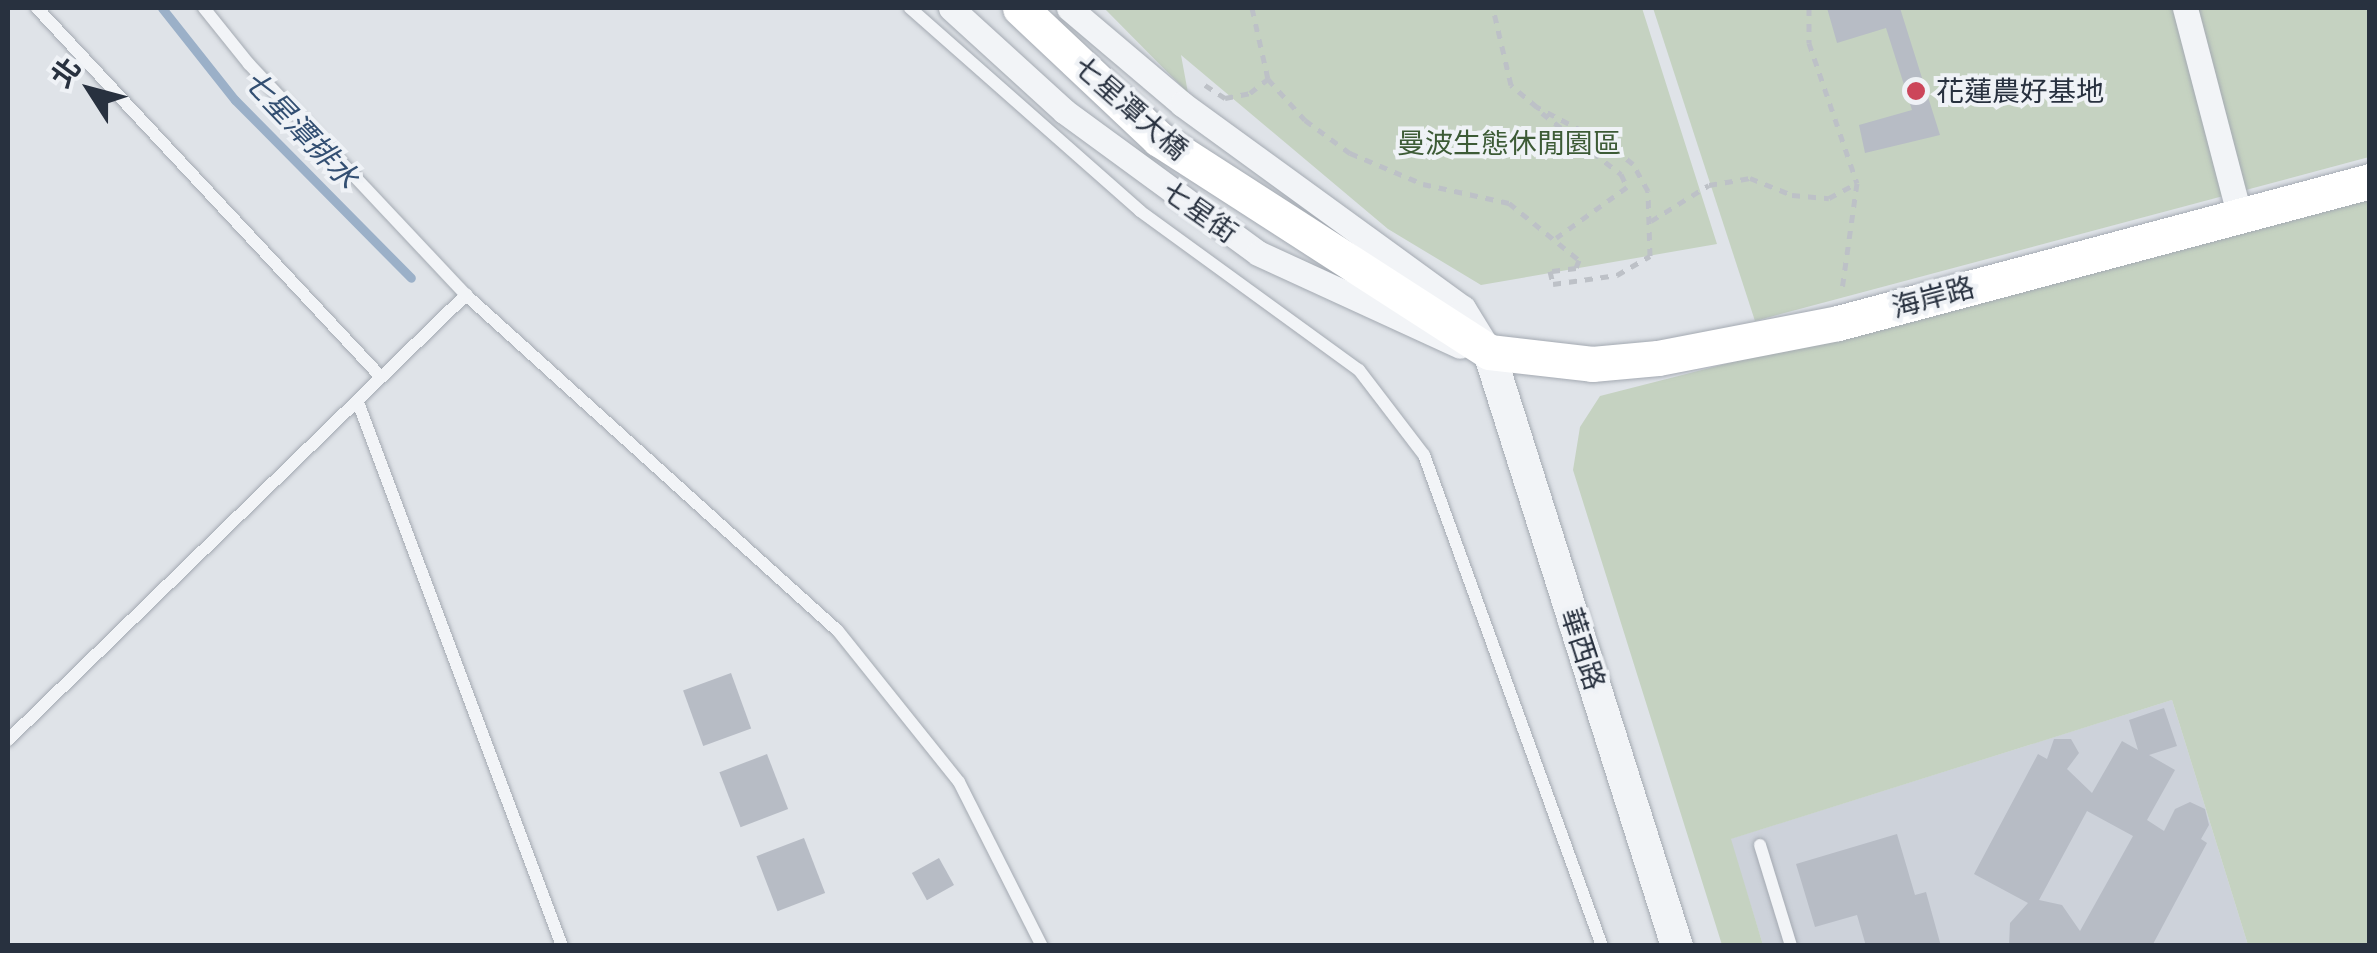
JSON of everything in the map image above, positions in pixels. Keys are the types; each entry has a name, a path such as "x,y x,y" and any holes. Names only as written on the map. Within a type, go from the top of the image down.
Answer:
{"main road":[{"name":"七星潭大橋","path":"1020,8 1159,140 1249,202"},
{"name":"海岸路","path":"1490,352 1592,364 1838,322 2370,181"},
{"name":"七星街","path":"1249,202 1490,352"}],"street":[{"name":"七星街","path":"950,8 1064,111 1258,253 1447,343 1490,352"},
{"path":"1069,8 1182,104 1463,308 1490,352"},
{"path":"2185,8 2239,214"},
{"name":"華西路","path":"1490,352 1677,946"}],"lane":[{"path":"37,8 380,376"},
{"path":"204,8 248,64 466,295 838,631 959,782 1042,946"},
{"path":"910,8 1140,210 1360,370 1424,455 1602,946"},
{"path":"8,740 360,405 380,376 466,295"},
{"path":"360,405 562,946"},
{"path":"1760,845 1791,946"}],"path":[{"path":"1252,8 1268,79 1306,120 1350,152 1422,184 1510,203 1579,260 1564,272 1550,271 1553,284 1617,275 1650,256 1648,191 1633,164 1536,107"},
{"path":"1493,8 1511,85 1621,174 1627,188 1555,238"},
{"path":"1809,8 1808,43 1857,184 1838,322"},
{"path":"1197,80 1225,98 1250,93 1268,79"},
{"path":"1651,221 1709,185 1750,178 1792,195 1829,198 1857,184"}],"shaded area":[{"path":"2172,700 2248,945 1763,945 1730,839"}],"green space":[{"name":"曼波生態休閒園區","path":"1104,8 1642,8 1717,244 1481,285 1388,229 1181,55 1188,93"},
{"path":"1653,8 2369,8 2369,157 1755,321"},
{"path":"2369,199 2369,945 2248,945 2172,700 1731,839 1763,945 1722,945 1573,470 1580,427 1600,396"}],"building":[{"name":"花蓮農好基地","path":"1827,8 1900,8 1940,135 1865,153 1859,125 1912,110 1886,28 1837,43"},
{"path":"731,673 751,728 703,746 683,690"},
{"path":"2164,708 2177,746 2149,755 2175,770 2147,820 2164,831 2175,809 2190,802 2205,809 2209,825 2201,839 2207,843 2152,946 2009,946 2010,923 2028,903 1974,874 2038,754 2047,759 2054,739 2071,739 2079,753 2067,769 2092,793 2122,741 2138,750 2129,720","holes":["2087,811 2133,836 2080,931 2062,905 2039,900"]},
{"path":"767,754 788,809 741,827 719,772"},
{"path":"1897,834 1915,895 1926,892 1941,946 1866,946 1857,915 1815,927 1796,864"},
{"path":"804,838 825,893 778,911 756,856"},
{"path":"939,858 954,885 927,900 912,873"}],"waterway":[{"name":"七星潭排水","path":"162,8 235,100 411,278"}],"place":[{"name":"花蓮農好基地","path":"1916,91"}]}
